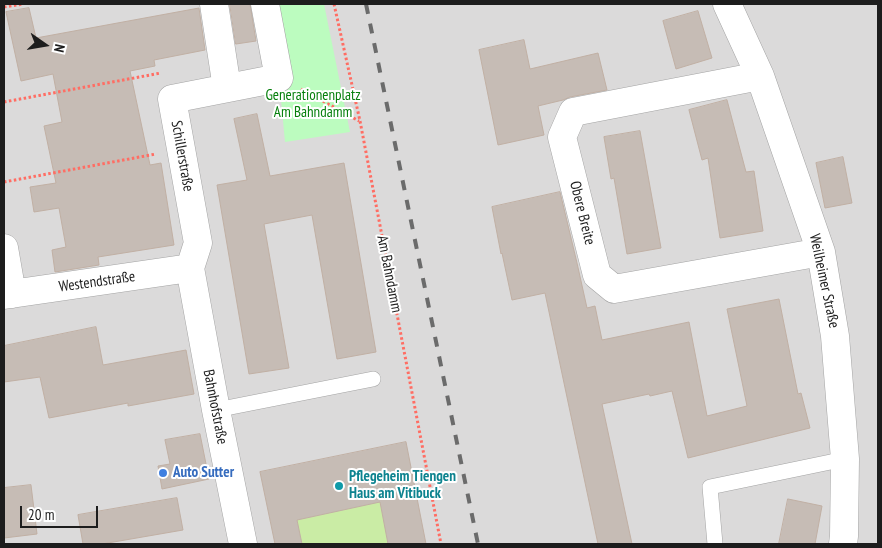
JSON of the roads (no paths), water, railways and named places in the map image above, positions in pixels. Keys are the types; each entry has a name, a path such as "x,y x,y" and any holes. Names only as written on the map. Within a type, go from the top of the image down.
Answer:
{"street":[{"path":"214,4 228,88"},
{"name":"Schillerstraße","path":"190,268 198,243 172,99 279,78 265,4"},
{"name":"Weilheimer Straße","path":"727,4 760,76 821,252 835,336 845,459 844,536 842,544"},
{"name":"Obere Breite","path":"760,76 573,112 562,137 597,274 614,289 821,252"},
{"path":"4,248 8,294"},
{"name":"Westendstraße","path":"8,294 190,268"},
{"name":"Bahnhofstraße","path":"190,268 243,544"}],"lane":[{"path":"216,410 373,379"},
{"path":"715,544 710,487 845,459"}],"railway":[{"path":"366,4 478,544"}],"place":[{"name":"Auto Sutter","path":"163,473"},
{"name":"Pflegeheim Tiengen Haus am Vitibuck","path":"339,486"}],"park label":[{"name":"Generationenplatz Am Bahndamm","path":"313,104"}]}
